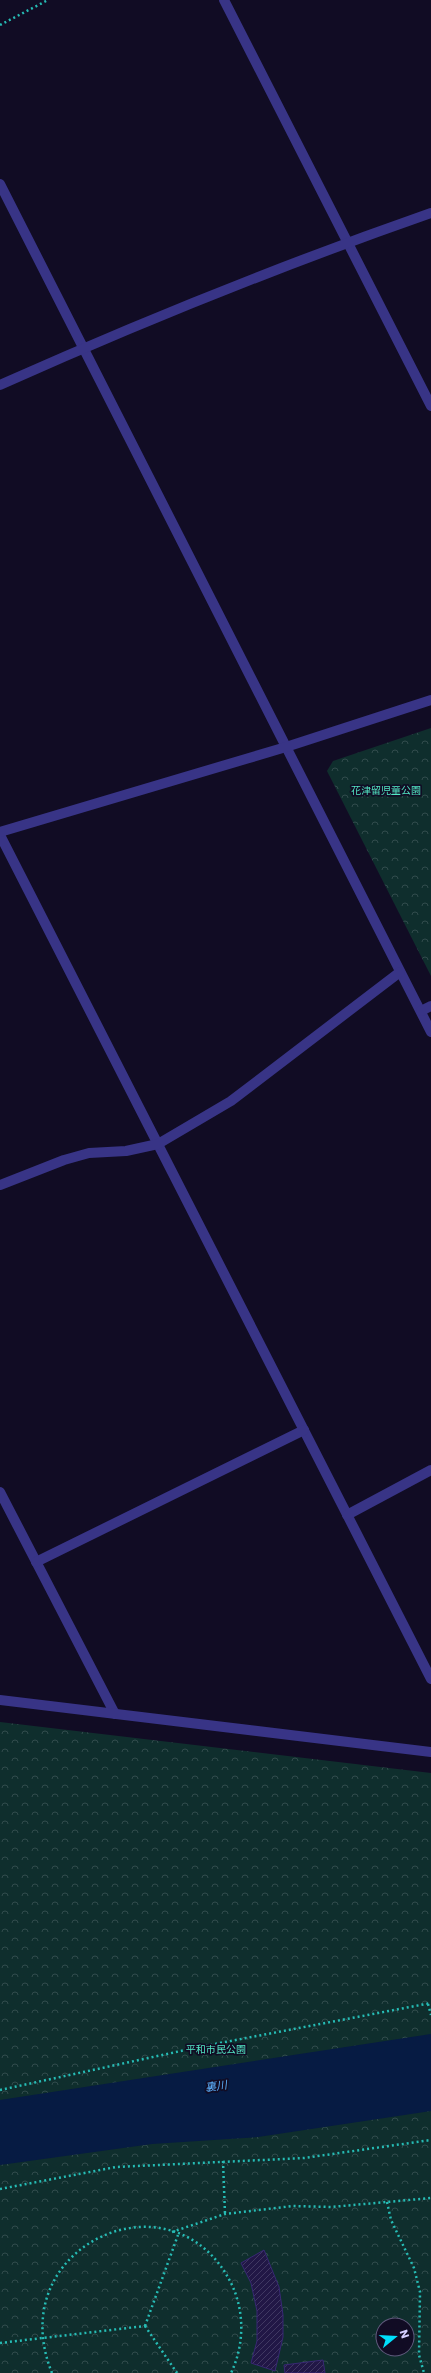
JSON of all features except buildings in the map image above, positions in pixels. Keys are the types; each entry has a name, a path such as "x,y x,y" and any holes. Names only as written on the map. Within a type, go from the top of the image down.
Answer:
{"street":[{"path":"224,0 431,406"},
{"path":"0,184 431,1032"},
{"path":"0,385 83,348 348,242 431,213"},
{"path":"0,832 286,747 431,700"},
{"path":"0,835 431,1679"},
{"path":"0,1185 32,1171 82,1155 126,1151 158,1144 231,1101 400,972"},
{"path":"420,1011 431,1006"},
{"path":"36,1562 304,1430"},
{"path":"347,1514 431,1470"},
{"path":"0,1492 115,1714"},
{"path":"0,1700 431,1752"}],"path":[{"path":"0,25 48,0"},
{"path":"0,2090 204,2046 430,2004 431,2015"},
{"path":"0,2189 116,2167 304,2158 431,2140"},
{"path":"223,2162 225,2214"},
{"path":"172,2232 225,2214 293,2206 331,2207 431,2198"},
{"path":"388,2202 391,2220 414,2268 419,2287 419,2355 424,2373"},
{"path":"52,2373 42,2339 42,2315 48,2290 60,2268 77,2250 99,2237 122,2229 147,2227 172,2232 195,2243 210,2254 222,2269 235,2291 239,2303 241,2328 239,2353 231,2373"},
{"path":"146,2326 178,2235"},
{"path":"0,2343 146,2326"},
{"path":"146,2326 177,2373"}],"green space":[{"name":"花津留児童公園","path":"431,728 431,976 327,771 333,761"},
{"name":"平和市民公園","path":"0,1722 431,1773 431,2373 0,2373"}],"water":[{"name":"裏川","path":"431,2034 431,2111 258,2137 152,2144 0,2165 0,2100"}]}
